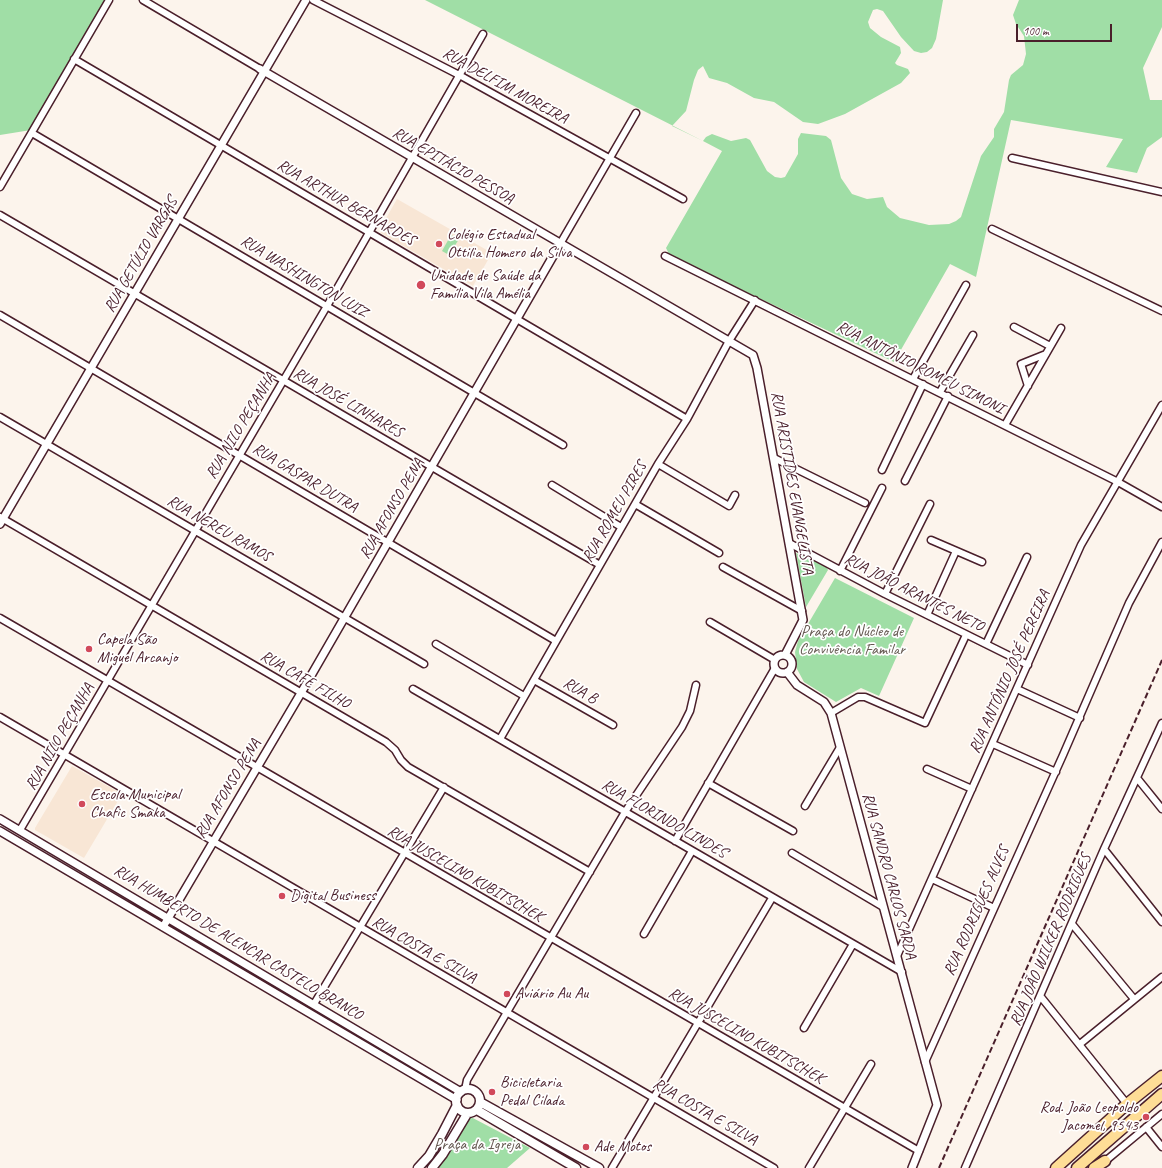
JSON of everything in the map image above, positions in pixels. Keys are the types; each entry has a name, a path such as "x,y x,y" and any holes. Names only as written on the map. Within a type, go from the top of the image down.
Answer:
{"highway":[{"path":"1056,1168 1127,1104 1162,1076"},
{"path":"1077,1168 1162,1094"},
{"path":"1048,1168 1075,1150"},
{"path":"1052,1168 1075,1150"},
{"path":"1095,1168 1105,1161"}],"main road":[{"path":"421,1167 442,1134 463,1091 476,1092 480,1102 599,1168"},
{"path":"457,1102 460,1110 467,1114"},
{"path":"432,1168 443,1154 467,1114 477,1110 480,1102"},
{"path":"477,1110 576,1168"}],"street":[{"path":"0,187 109,0"},
{"name":"RUA EPITÁCIO PESSOA","path":"143,0 262,71 750,353"},
{"name":"RUA GETÚLIO VARGAS","path":"1,520 222,145 262,71 306,0"},
{"name":"RUA DELFIM MOREIRA","path":"313,0 461,76 682,199"},
{"name":"RUA NILO PEÇANHA","path":"20,830 461,76 483,34"},
{"name":"RUA ARTHUR BERNARDES","path":"74,59 687,418"},
{"name":"RUA AFONSO PENA","path":"163,927 476,393 636,113"},
{"name":"RUA WASHINGTON LUIZ","path":"32,133 563,445"},
{"path":"1012,158 1162,192"},
{"name":"RUA JOSÉ LINHARES","path":"0,215 600,565"},
{"path":"992,229 1162,311"},
{"name":"RUA ANTÔNIO ROMEU SIMONI","path":"665,256 948,396 1118,482 1162,507"},
{"path":"913,379 966,285"},
{"name":"RUA ROMEU PIRES","path":"500,739 621,527 687,418 729,341 755,300"},
{"name":"RUA GASPAR DUTRA","path":"0,315 556,641"},
{"path":"1014,327 1050,346"},
{"path":"1005,425 1061,328"},
{"path":"940,392 973,334"},
{"name":"RUA ARISTIDES EVANGELISTA","path":"750,353 754,358 757,368 802,611 803,620 785,655"},
{"path":"1028,386 1021,364 1046,354"},
{"path":"882,470 923,384"},
{"path":"905,481 948,396"},
{"name":"RUA ANTÔNIO JOSÉ PEREIRA","path":"897,956 993,744 1081,544 1162,405"},
{"name":"RUA NEREU RAMOS","path":"0,417 424,664"},
{"path":"774,458 865,503"},
{"path":"658,464 729,506 735,495"},
{"path":"552,485 621,527"},
{"path":"840,571 882,488"},
{"path":"635,504 719,553"},
{"path":"885,594 930,504"},
{"name":"RUA CAFE FILHO","path":"1,520 386,742 395,750 401,760 408,767 590,872"},
{"path":"931,540 982,562"},
{"name":"RUA RODRIGUES ALVES","path":"924,1062 1056,772 1129,603 1162,542"},
{"name":"RUA JOÃO ARANTES NETO","path":"789,543 885,594 1028,665"},
{"path":"927,615 956,551"},
{"path":"986,644 1027,557"},
{"path":"723,567 802,611"},
{"name":"RUA JUSCELINO KUBITSCHEK","path":"0,618 404,854 919,1151"},
{"path":"710,622 775,660"},
{"path":"787,672 797,685 824,702 831,712 858,697 865,697 925,723 966,634"},
{"path":"436,644 524,696"},
{"path":"675,841 775,668 775,660 779,656 785,655 790,658 792,663 791,668 787,672 779,672 775,668"},
{"name":"RUA B","path":"534,680 613,725"},
{"path":"463,1091 467,1080 506,1012 625,812 682,727 690,711 696,685"},
{"name":"RUA FLORINDO LINDES","path":"413,689 902,972"},
{"path":"1017,689 1080,718"},
{"name":"RUA SANDRO CARLOS SARDA","path":"831,712 839,749 902,972 924,1062 937,1105 919,1151"},
{"name":"RUA COSTA E SILVA","path":"0,717 774,1168"},
{"name":"RUA JOÃO WILKER RODRIGUES","path":"965,1168 1041,997 1104,849 1162,723"},
{"path":"993,744 1056,772"},
{"path":"805,806 839,749"},
{"path":"927,769 972,789"},
{"path":"1137,778 1162,809"},
{"path":"708,783 793,831"},
{"path":"309,1013 444,787"},
{"name":"RUA HUMBERTO DE ALENCAR CASTELO BRANCO","path":"0,819 463,1091"},
{"name":"RUA HUMBERTO DE ALENCAR CASTELO BRANCO","path":"0,831 457,1102"},
{"path":"1104,849 1162,922"},
{"path":"644,934 692,851"},
{"path":"792,853 883,907"},
{"path":"932,879 994,908"},
{"path":"612,1168 772,898"},
{"path":"1072,924 1134,1000"},
{"path":"804,1028 853,944"},
{"path":"1080,1044 1162,977"},
{"path":"1041,997 1127,1104"},
{"path":"809,1168 871,1064"},
{"path":"1105,1161 1162,1114"},
{"path":"1146,1127 1162,1147"},
{"path":"912,1168 919,1151"}],"shaded area":[{"name":"Colégio Estadual Ottilia Homero da Silva","path":"397,199 492,253 473,286 381,233 380,229"},
{"name":"Escola Municipal Chafic Smaka","path":"72,766 122,794 84,858 35,830"}],"green space":[{"path":"0,0 109,0 31,130 0,135"},
{"path":"425,0 943,0 936,39 932,48 927,52 921,53 914,51 901,37 883,11 877,9 873,10 868,22 870,28 881,37 900,47 901,53 895,63 908,69 910,73 901,83 845,114 818,124 803,122 774,102 754,98 727,83 709,78 703,66 698,70 694,80 686,111 672,126"},
{"path":"1019,0 1162,0 1162,27 1143,68 1150,100 1162,100 1162,137 1147,148 1137,173 1106,167 1123,139 1011,120 976,277 950,264 894,362 670,256 666,248 722,151 703,141 706,137 712,134 731,141 746,138 750,140 767,171 775,177 781,178 785,177 798,154 798,139 801,133 826,136 831,140 841,178 852,194 867,199 883,197 887,207 900,218 929,225 949,224 961,217 981,156 994,137 994,129 1004,112 1011,75 1023,65 1026,54 1024,36 1016,24 1013,15"},
{"path":"451,235 459,239 449,255 442,251"},
{"path":"796,553 826,566 828,570 806,607"},
{"name":"Praça do Núcleo de Convivência Familar","path":"835,578 914,618 879,696 861,688 836,702 804,682 797,669 795,652 798,641"},
{"name":"Praça da Igreja","path":"469,1116 530,1148 507,1168 432,1168"}],"railway":[{"path":"939,1168 1162,660"}],"place":[{"name":"Colégio Estadual Ottilia Homero da Silva","path":"439,244"},
{"name":"Unidade de Saúde da Família Vila Amélia","path":"421,285"},
{"name":"Capela São Miguel Arcanjo","path":"89,649"},
{"name":"Escola Municipal Chafic Smaka","path":"82,804"},
{"name":"Digital Business","path":"282,896"},
{"name":"Aviário Au Au","path":"507,994"},
{"name":"Bicicletaria Pedal Cilada","path":"492,1092"},
{"name":"Rod. João Leopoldo Jacomel, 9543","path":"1146,1117"},
{"name":"Ade Motos","path":"586,1147"}]}
